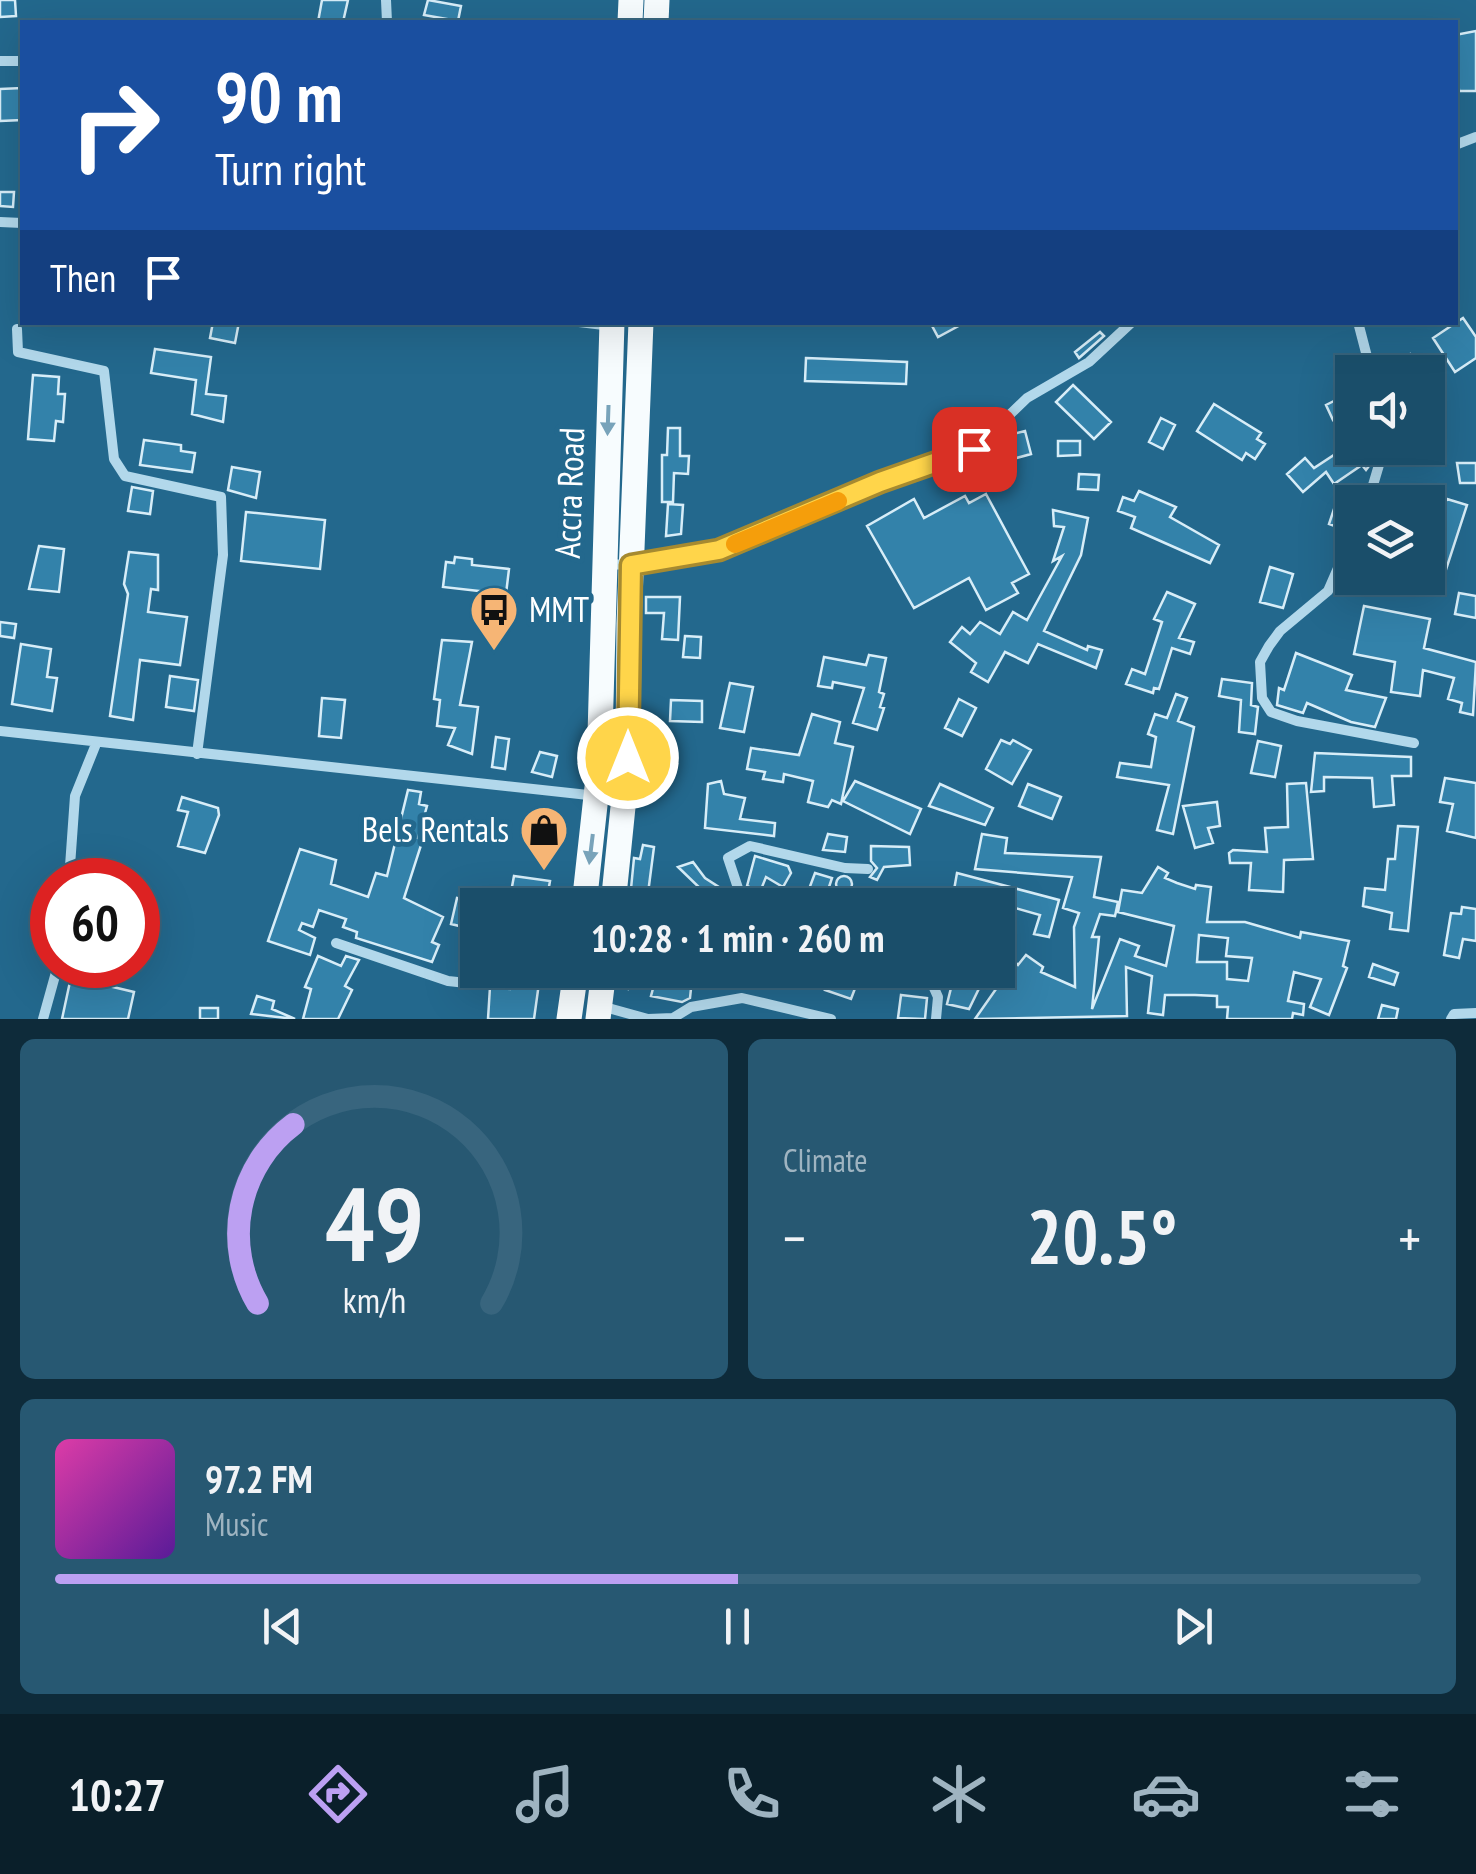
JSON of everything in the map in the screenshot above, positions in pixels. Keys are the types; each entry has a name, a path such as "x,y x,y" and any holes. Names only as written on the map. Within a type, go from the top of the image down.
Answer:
{"main road":[{"name":"Accra Road","path":"586,888 596,798 612,325"},
{"name":"Accra Road","path":"619,888 641,325"},
{"path":"569,1019 573,988"}],"street":[{"path":"602,564 631,565 719,550 880,482 974,449 1027,398 1088,362 1129,325"},
{"path":"1359,325 1367,355"},
{"path":"17,328 18,352 104,371 114,460 125,476 221,497 223,555 198,754"},
{"path":"1335,575 1328,591 1269,646 1260,662 1262,698 1271,712 1297,721 1414,743"},
{"path":"0,732 625,799"},
{"path":"71,858 76,796 96,744"},
{"path":"738,888 728,858 750,846 845,868 868,868"},
{"path":"336,943 460,982"},
{"path":"43,1019 52,988"},
{"path":"934,988 938,997 936,1019"},
{"path":"599,1012 672,1018 691,1007 742,998 831,1019"},
{"path":"1451,1019 1454,1014 1476,1013"}],"building":[{"path":"0,0 15,0 16,16 0,17"},
{"path":"322,0 348,0 343,20 318,20"},
{"path":"428,0 461,6 458,20 424,15"},
{"path":"1476,31 1476,91 1459,91 1458,34"},
{"path":"20,88 20,120 0,121 0,89"},
{"path":"0,192 14,192 13,207 0,206"},
{"path":"1463,318 1476,337 1476,358 1455,372 1433,338 1458,325"},
{"path":"212,325 238,325 235,343 210,338"},
{"path":"932,325 960,325 938,337"},
{"path":"1100,332 1104,336 1079,358 1075,352"},
{"path":"155,349 211,357 206,394 226,396 223,422 192,414 196,380 151,373"},
{"path":"806,358 907,362 906,384 805,381"},
{"path":"33,375 59,377 58,394 65,394 63,422 56,421 54,441 28,439"},
{"path":"1073,385 1111,422 1094,439 1056,402"},
{"path":"1335,400 1335,419 1333,420 1326,405"},
{"path":"1214,404 1261,433 1257,439 1265,444 1255,459 1246,453 1242,460 1197,431"},
{"path":"1161,418 1175,425 1163,449 1149,442"},
{"path":"668,428 680,428 680,456 689,456 688,474 674,473 673,502 662,502 662,455 667,455"},
{"path":"1025,431 1031,454 1013,459 1013,434"},
{"path":"144,440 181,445 181,451 195,453 192,472 140,465"},
{"path":"1058,441 1080,441 1080,455 1058,456"},
{"path":"1335,454 1335,465 1362,465 1334,484 1326,472 1303,492 1287,474 1305,458 1314,468"},
{"path":"1457,463 1476,463 1476,483 1460,483"},
{"path":"232,467 260,472 256,498 228,490"},
{"path":"1079,474 1099,475 1098,490 1078,489"},
{"path":"132,487 153,491 150,514 128,511"},
{"path":"1139,491 1176,507 1170,517 1219,545 1210,563 1131,528 1135,517 1118,511 1123,497 1134,501"},
{"path":"986,494 1029,574 1012,583 1018,593 986,610 969,578 914,608 867,526 914,499 924,518 965,496 969,503"},
{"path":"1447,499 1467,505 1445,573"},
{"path":"668,504 683,505 681,534 666,536"},
{"path":"1053,510 1088,518 1081,555 1044,631 1087,650 1088,646 1102,650 1096,668 1038,644 1028,663 1005,652 988,682 971,672 976,663 950,642 962,627 970,634 980,622 1000,634 1013,612 1027,620 1062,556 1053,561 1064,527 1054,526"},
{"path":"246,512 325,520 320,569 241,561"},
{"path":"39,546 64,549 59,592 29,589"},
{"path":"129,552 158,555 158,590 151,589 148,612 187,617 180,665 140,660 133,720 110,716 128,594 124,584"},
{"path":"455,557 472,559 472,565 509,569 506,594 443,587 446,562 454,563"},
{"path":"1270,567 1293,574 1283,608 1260,602"},
{"path":"1167,592 1195,604 1179,638 1194,642 1190,654 1172,648 1159,689 1154,688 1153,693 1126,684 1132,669 1145,674 1162,622 1154,619"},
{"path":"1459,593 1476,596 1476,618 1455,614"},
{"path":"646,597 680,597 678,640 662,639 664,613 646,613"},
{"path":"1364,606 1430,619 1424,648 1476,662 1473,715 1460,712 1462,703 1448,699 1454,678 1423,670 1420,696 1391,692 1395,662 1354,654"},
{"path":"0,622 16,624 14,638 0,636"},
{"path":"685,636 701,637 700,658 683,657"},
{"path":"442,640 472,642 460,705 478,707 472,754 448,745 455,728 437,726 440,700 434,699"},
{"path":"21,644 51,649 47,677 57,678 52,711 12,704"},
{"path":"1296,653 1352,675 1346,690 1386,698 1375,727 1351,722 1307,703 1303,713 1277,705 1279,688 1284,690"},
{"path":"869,655 886,658 879,692 884,694 880,707 884,708 877,730 853,723 864,688 833,682 832,688 818,686 824,657 866,665"},
{"path":"170,676 198,680 194,711 166,707"},
{"path":"1222,679 1252,683 1251,705 1258,707 1255,734 1239,732 1241,700 1219,696"},
{"path":"730,683 753,687 744,732 720,728"},
{"path":"1176,694 1187,698 1178,721 1194,727 1173,834 1157,830 1169,785 1117,777 1120,763 1151,767 1156,737 1148,734 1155,714 1167,718"},
{"path":"322,698 345,700 341,738 319,736"},
{"path":"959,699 976,708 962,736 945,728"},
{"path":"671,700 702,701 702,722 670,721"},
{"path":"812,714 840,722 835,743 853,747 841,804 832,800 828,807 808,802 813,781 784,774 783,782 763,779 765,772 747,769 751,748 799,755"},
{"path":"496,737 509,739 505,769 492,767"},
{"path":"1001,740 1010,744 1013,740 1031,750 1012,784 986,769"},
{"path":"1258,741 1281,746 1275,777 1251,773"},
{"path":"540,752 557,756 552,777 532,772"},
{"path":"1315,753 1411,757 1411,776 1392,776 1394,805 1374,807 1372,778 1324,777 1324,791 1311,792"},
{"path":"1445,778 1476,783 1476,838 1447,831 1453,804 1440,802"},
{"path":"721,781 724,794 745,798 740,819 775,823 774,836 705,828 708,784"},
{"path":"855,781 921,809 910,834 843,801"},
{"path":"1306,783 1313,859 1284,860 1283,892 1249,890 1251,863 1230,863 1229,853 1267,852 1265,828 1288,827 1287,784"},
{"path":"940,784 993,808 985,825 929,806"},
{"path":"1028,784 1061,797 1052,819 1019,806"},
{"path":"408,790 421,792 419,804 427,806 418,838 423,839 404,898 443,917 432,942 439,945 432,962 356,938 357,932 343,927 346,919 319,910 313,927 302,923 299,930 315,938 310,955 268,941 300,849 336,860 331,884 368,897 376,873 387,876"},
{"path":"182,797 218,808 205,853 178,846 188,812 178,810"},
{"path":"1217,802 1220,826 1208,828 1213,843 1195,848 1183,806"},
{"path":"1398,826 1418,827 1408,931 1390,929 1392,913 1363,906 1365,888 1385,890 1388,859 1395,859"},
{"path":"828,834 847,837 845,852 823,850"},
{"path":"982,834 1007,838 1005,853 1101,857 1094,897 1118,902 1115,916 1100,914 1092,937 1099,937 1092,1009 1120,939 1139,946 1135,956 1166,966 1174,926 1118,912 1122,890 1142,893 1158,867 1168,873 1165,878 1177,883 1195,889 1196,885 1211,887 1207,922 1245,922 1300,938 1301,932 1349,941 1343,966 1347,968 1329,1015 1310,1007 1321,979 1294,972 1288,1001 1304,1004 1303,1015 1293,1013 1292,1019 1227,1019 1228,1007 1217,1007 1217,996 1195,995 1165,995 1163,1015 1148,1013 1152,976 1126,967 1127,1016 975,1019 997,988 1015,988 1015,962 1018,965 1026,955 1043,967 1041,972 1075,987 1074,927 1079,913 1063,908 1072,877 975,869","holes":["1199,935 1228,938 1226,956 1252,958 1248,981 1227,979 1227,962 1197,962"]},
{"path":"643,845 654,847 649,888 631,888 634,858 640,859"},
{"path":"871,846 909,847 910,865 884,867 877,880 870,877 877,868 871,861"},
{"path":"755,856 788,866 791,873 783,887 766,877 762,888 747,886"},
{"path":"693,862 705,878 720,888 700,888 678,867"},
{"path":"815,873 832,878 829,888 809,888"},
{"path":"957,873 1014,888 954,888"},
{"path":"514,876 550,881 549,888 512,888"},
{"path":"838,878 850,878 851,888 837,888"},
{"path":"1015,888 1059,900 1049,937 1034,934 1040,915 1015,908"},
{"path":"457,898 460,899 460,926 451,924"},
{"path":"1462,907 1476,909 1476,941 1463,939 1459,958 1444,955 1451,913 1461,914"},
{"path":"318,956 341,966 346,956 359,960 345,986 352,990 338,1019 303,1019 311,989 305,987"},
{"path":"1373,964 1398,973 1394,985 1369,977"},
{"path":"69,988 134,992 128,1019 62,1019"},
{"path":"490,988 538,988 534,1019 488,1019"},
{"path":"653,988 691,988 690,998 682,1002 651,996"},
{"path":"826,988 855,988 851,999"},
{"path":"951,988 979,988 969,1009 947,1004"},
{"path":"901,995 927,998 925,1019 898,1018"},
{"path":"257,996 274,1001 272,1009 295,1019 251,1014"},
{"path":"1382,1005 1398,1009 1396,1019 1378,1019"},
{"path":"200,1008 218,1008 218,1019 200,1019"}],"slow traffic":[{"path":"735,544 838,501"}],"place":[{"name":"MMT","path":"494,652"},
{"name":"Bels Rentals","path":"544,872"}],"route":[{"path":"628,758 631,565 719,550 880,482 974,449"}]}
